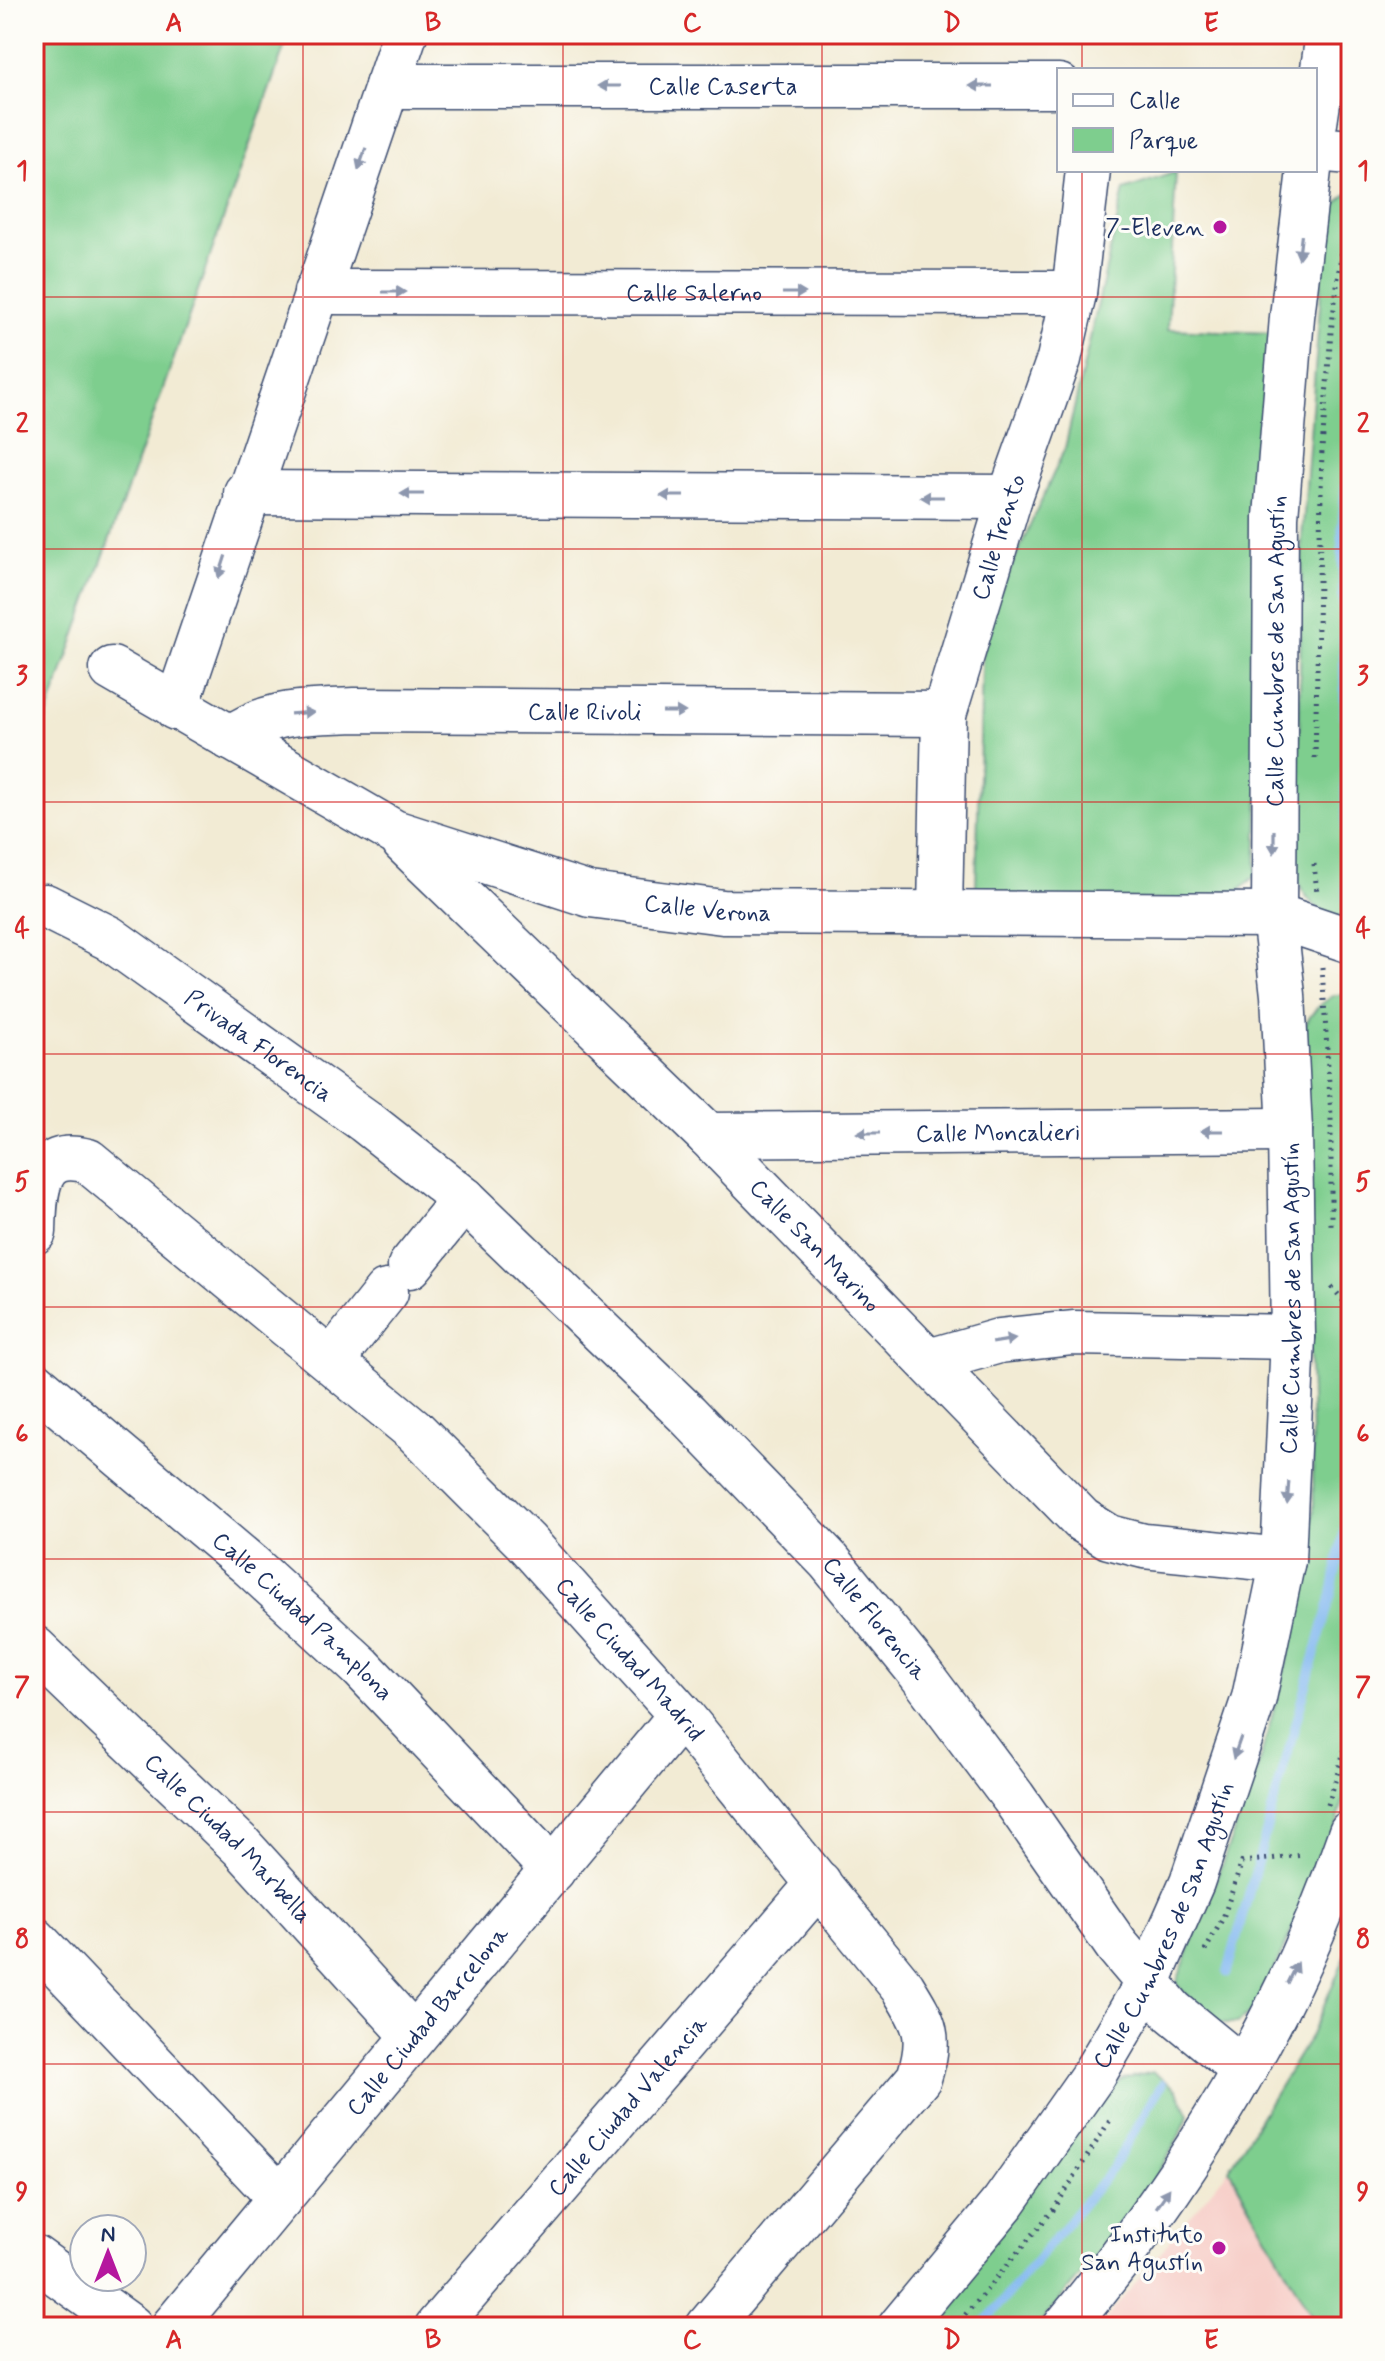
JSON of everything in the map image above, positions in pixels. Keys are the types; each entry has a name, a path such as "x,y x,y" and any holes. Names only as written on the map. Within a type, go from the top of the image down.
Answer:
{"street":[{"path":"176,708 246,493 405,34"},
{"path":"1325,97 1328,34"},
{"name":"Calle Caserta","path":"387,86 1057,86"},
{"path":"1317,149 1351,152"},
{"name":"Calle Trento","path":"940,911 944,714 1010,497 1059,359 1074,293 1088,172"},
{"name":"Calle Cumbres de San Agustín","path":"900,2327 1004,2202 1094,2074 1148,1982 1192,1882 1254,1698 1283,1560 1293,1337 1290,1130 1283,995 1274,915 1276,517 1292,317 1309,172"},
{"name":"Calle Salerno","path":"316,292 1074,293"},
{"path":"246,493 1010,497"},
{"name":"Calle Verona","path":"112,669 394,832 590,895 723,912 1274,915 1336,935"},
{"name":"Calle Rivoli","path":"230,738 255,721 281,715 354,710 944,714"},
{"name":"Calle San Marino","path":"394,832 708,1135 929,1361 1046,1487 1082,1520 1109,1537 1144,1546 1283,1560"},
{"name":"Privada Florencia","path":"45,906 109,938 365,1121 464,1199"},
{"name":"Calle Moncalieri","path":"708,1135 1290,1130"},
{"name":"Calle Ciudad Madrid","path":"34,1232 35,1199 42,1175 56,1159 68,1156 88,1161 415,1431 525,1541 681,1715 909,1998 928,2034 919,2078 708,2327"},
{"path":"332,1360 464,1199"},
{"name":"Calle Florencia","path":"464,1199 687,1414 829,1561 920,1673 1013,1797 1117,1946 1172,2011 1244,2070"},
{"path":"929,1361 999,1341 1073,1333 1293,1337"},
{"name":"Calle Ciudad Pamplona","path":"34,1383 250,1565 361,1667 553,1870"},
{"name":"Calle Ciudad Marbella","path":"34,1648 241,1846 414,2036"},
{"name":"Calle Ciudad Barcelona","path":"173,2327 681,1715"},
{"path":"1065,2327 1136,2238 1244,2070 1331,1889 1351,1832"},
{"name":"Calle Ciudad Valencia","path":"437,2327 819,1883"},
{"path":"34,1939 280,2198"},
{"path":"34,2257 131,2327"}],"path":[{"path":"1314,774 1322,449 1331,332 1351,180"},
{"path":"1312,851 1336,935 1331,1227"},
{"path":"1332,1275 1332,1290 1351,1310"}],"shaded area":[{"name":"Instituto San Agustín","path":"1229,2169 1318,2327 1099,2327"}],"green space":[{"path":"34,34 289,34 34,752"},
{"path":"1176,172 1168,329 1272,333 1256,876 1228,899 992,902 976,887 983,630 1065,448 1124,190"},
{"path":"1351,191 1351,917 1342,918 1333,917 1318,908 1297,880 1302,539 1326,227 1332,207"},
{"path":"1335,995 1351,995 1351,1773 1335,1831 1259,2005 1238,2023 1213,2023 1176,1984 1256,1774 1295,1632 1314,1511 1301,1036 1314,1012"},
{"path":"1351,1943 1351,2327 1318,2327 1229,2169 1311,2035"},
{"path":"1153,2072 1177,2090 1189,2115 1175,2144 1140,2199 1037,2327 924,2327 1105,2092 1123,2079"}],"waterway":[{"path":"1347,903 1342,526 1351,422"},
{"path":"1350,1015 1351,1031"},
{"path":"1227,1973 1331,1596 1351,1496"},
{"path":"981,2327 1112,2169 1162,2084"}],"place":[{"name":"7-Eleven","path":"1220,227"},
{"name":"Instituto San Agustín","path":"1219,2248"}]}
